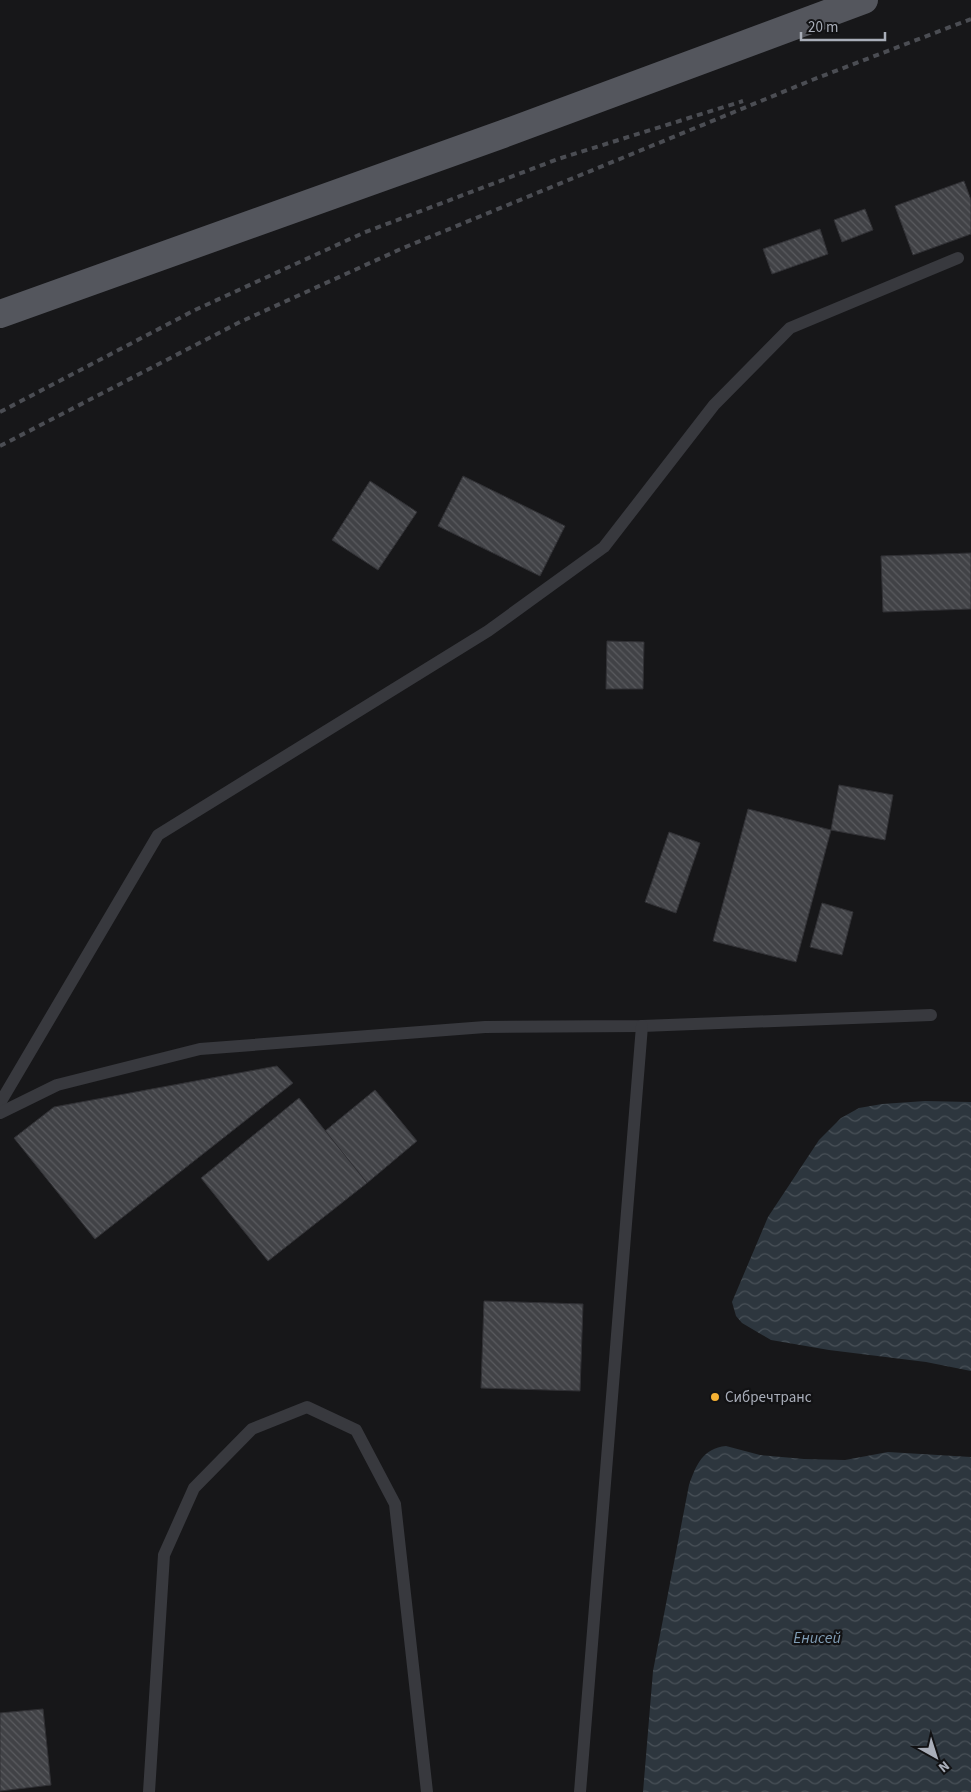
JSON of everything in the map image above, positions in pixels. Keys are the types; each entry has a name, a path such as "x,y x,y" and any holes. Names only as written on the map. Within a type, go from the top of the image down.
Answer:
{"main road":[{"path":"0,314 502,134 864,0"}],"lane":[{"path":"0,1103 158,835 488,631 604,547 714,405 790,328 958,258"},
{"path":"0,1113 57,1085 200,1049 485,1027 642,1026 931,1015"},
{"path":"580,1792 642,1026"},
{"path":"149,1792 164,1555 194,1488 252,1428 306,1407 356,1430 395,1504 427,1792"}],"water":[{"path":"925,1101 971,1102 971,1371 926,1362 829,1350 771,1340 742,1323 736,1316 732,1302 768,1217 819,1140 841,1118 859,1108 882,1104"},
{"name":"Енисей","path":"726,1446 760,1455 804,1459 845,1460 888,1452 971,1457 971,1792 643,1792 653,1671 689,1485 701,1459 711,1450"}],"building":[{"path":"964,181 971,200 971,234 913,255 895,206"},
{"path":"865,209 873,230 842,242 834,220"},
{"path":"820,229 828,254 772,274 763,249"},
{"path":"463,476 565,526 540,576 438,526"},
{"path":"370,481 417,512 378,570 332,540"},
{"path":"971,553 971,609 883,612 881,556"},
{"path":"607,641 644,642 643,689 606,689"},
{"path":"839,785 893,795 885,840 831,830"},
{"path":"748,809 831,830 796,962 713,941"},
{"path":"669,832 700,843 676,913 645,902"},
{"path":"822,903 853,912 842,955 810,947"},
{"path":"277,1066 293,1083 95,1239 14,1138 54,1107"},
{"path":"375,1090 417,1141 367,1183 325,1131"},
{"path":"299,1098 367,1183 268,1261 201,1178"},
{"path":"484,1301 583,1304 580,1391 481,1388"},
{"path":"43,1709 51,1785 0,1791 0,1713"}],"railway":[{"path":"0,446 240,322 403,248 812,80 971,19"},
{"path":"0,412 195,310 363,233 558,159 743,101"}],"place":[{"name":"Сибречтранс","path":"715,1397"}]}
